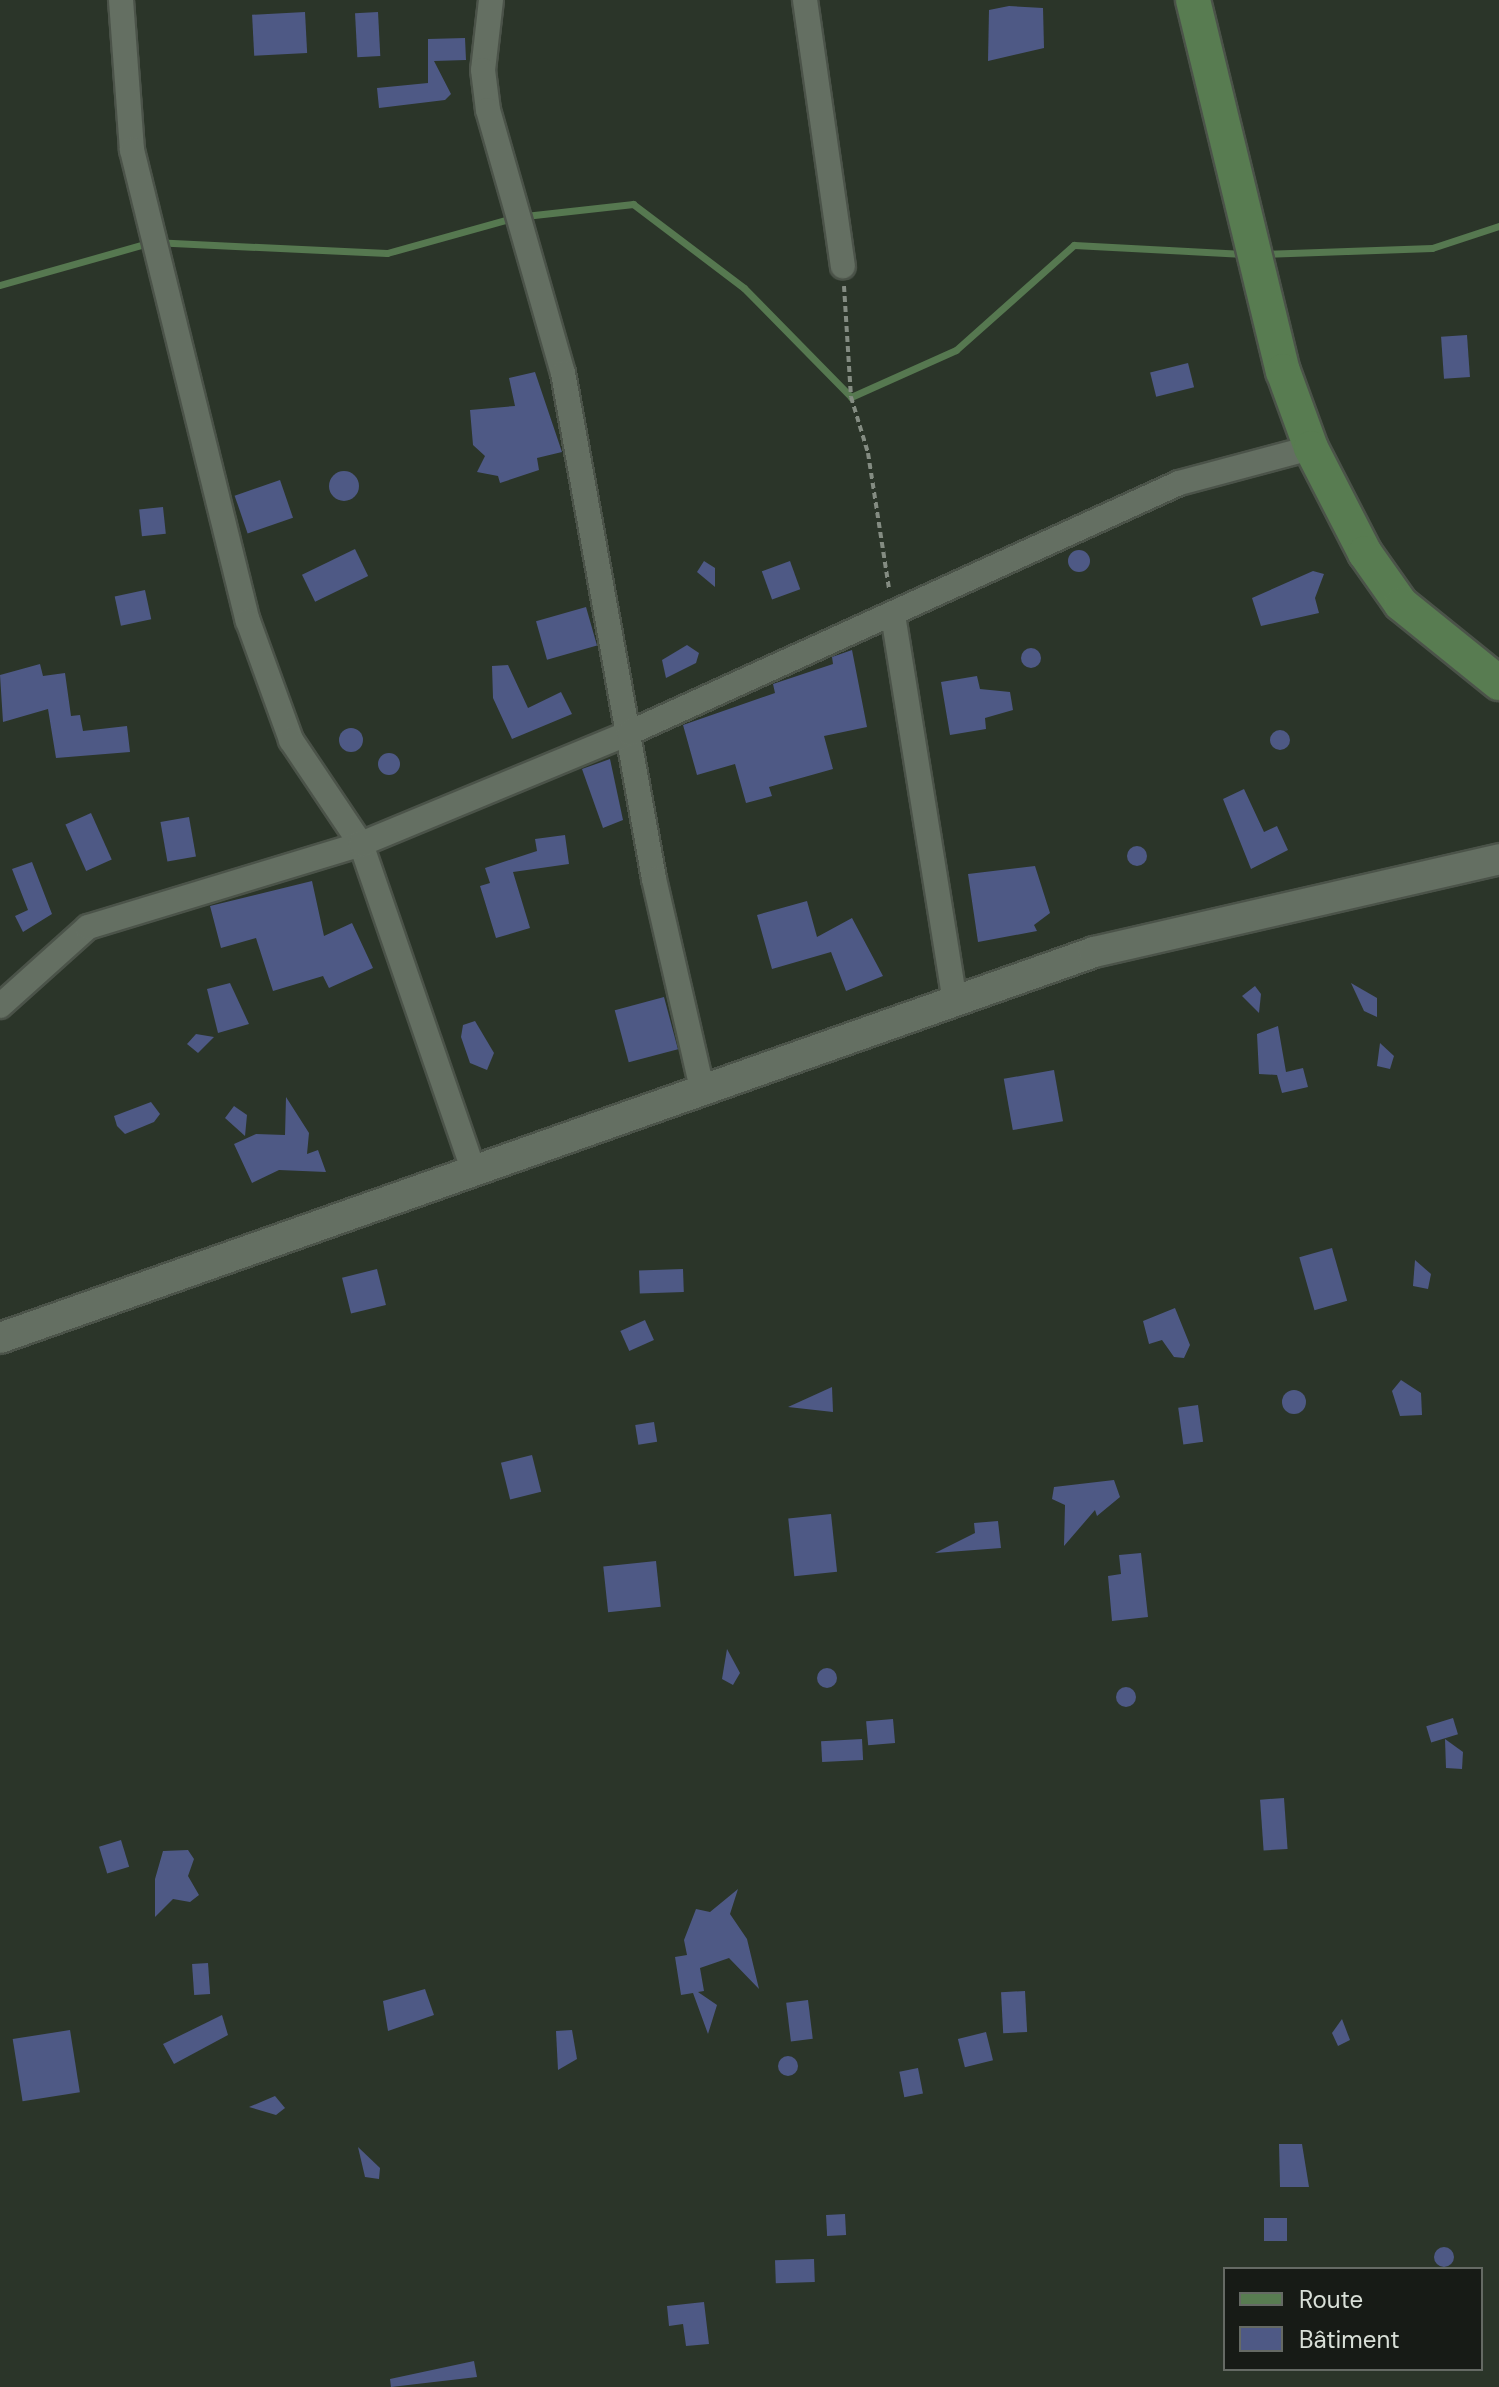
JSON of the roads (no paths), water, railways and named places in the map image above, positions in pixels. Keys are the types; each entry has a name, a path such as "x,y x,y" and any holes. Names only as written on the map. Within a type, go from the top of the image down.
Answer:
{"main road":[{"path":"1193,0 1283,371 1311,448 1365,553 1401,604 1499,683"}],"street":[{"path":"121,0 132,150 248,621 291,740 361,844 473,1169"},
{"path":"491,0 483,70 488,110 554,333 629,733 702,1089"},
{"path":"805,0 843,266"},
{"path":"0,1006 88,927 361,844 629,733 1179,483 1311,448"},
{"path":"893,615 955,1000"},
{"path":"0,1338 1094,952 1499,859"}],"waterway":[{"path":"0,285 152,242 387,253 516,217 633,204 744,288 851,397 956,350 1074,245 1244,254"},
{"path":"1265,254 1432,248 1499,226"}]}
